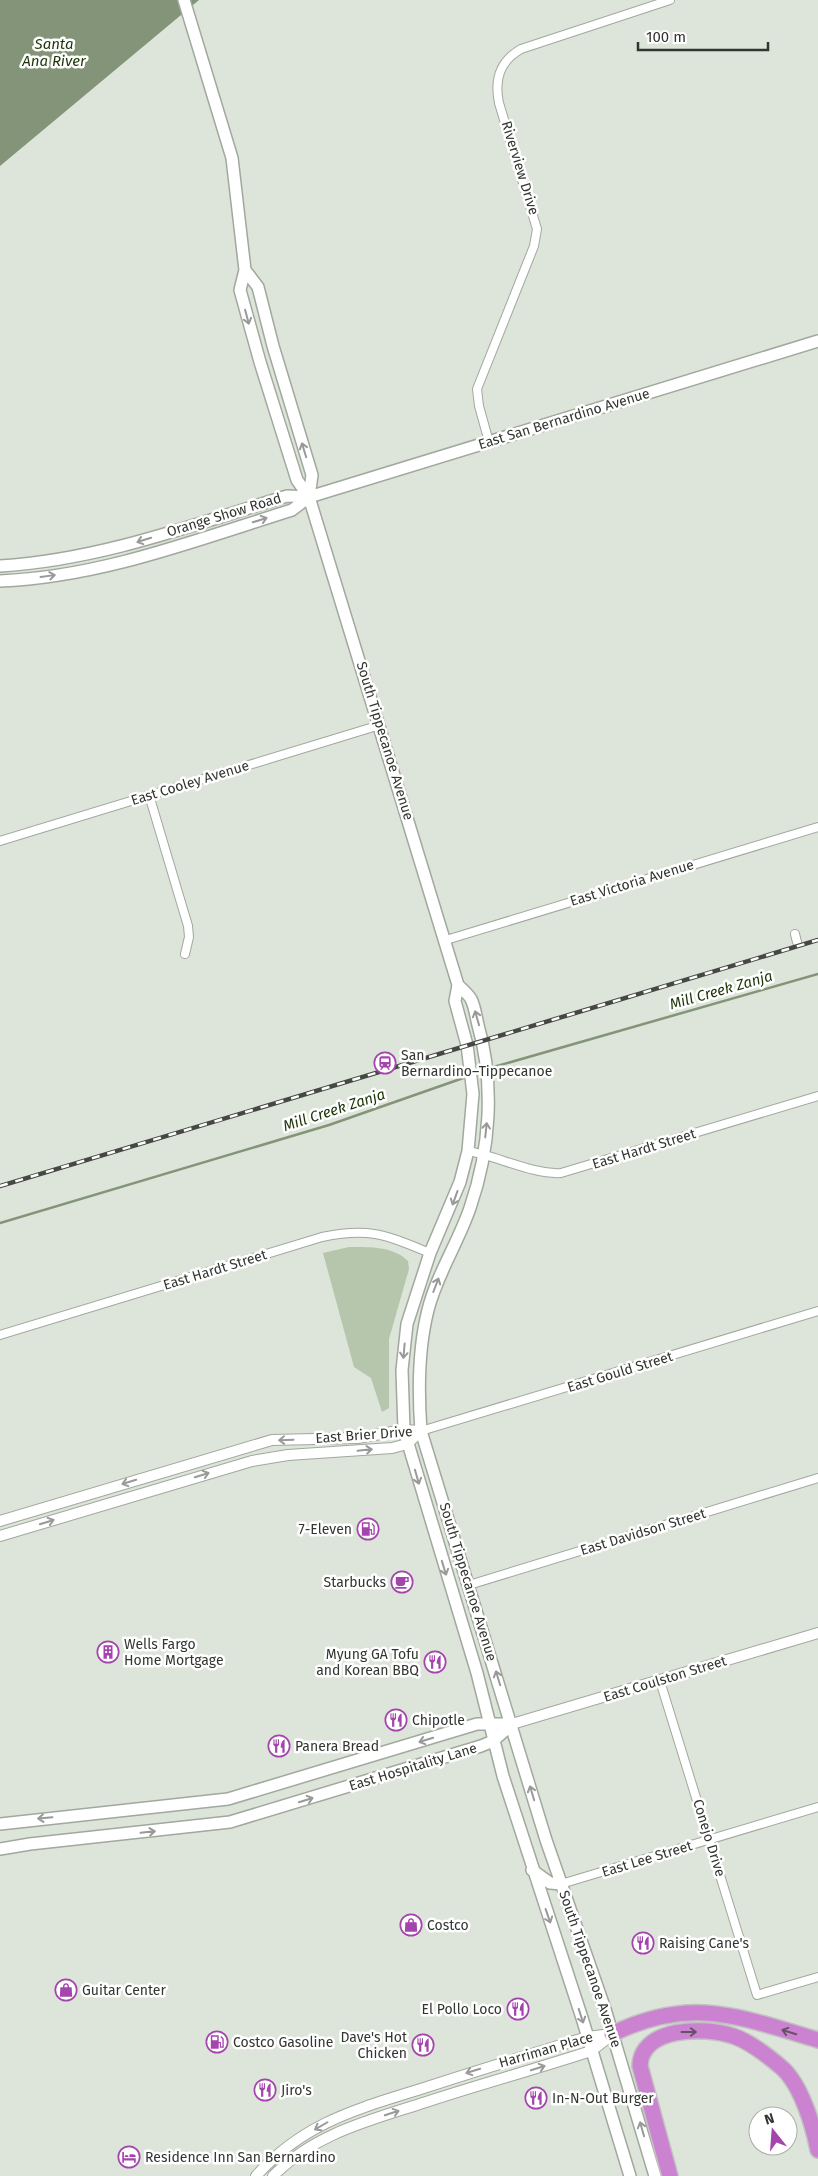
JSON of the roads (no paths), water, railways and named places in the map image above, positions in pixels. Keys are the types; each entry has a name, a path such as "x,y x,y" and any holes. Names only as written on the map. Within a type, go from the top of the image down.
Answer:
{"highway":[{"path":"612,2034 635,2023 678,2012 705,2012 728,2015 818,2040"},
{"path":"670,2176 640,2066 640,2056 645,2048 655,2039 668,2034 684,2032 732,2036 782,2068 799,2095 814,2129 818,2150"}],"main road":[{"name":"South Tippecanoe Avenue","path":"184,0 230,152 245,270 240,290 260,362 297,480 309,497 446,940 458,985 455,1001 470,1061 473,1094 468,1151 450,1210 430,1253 417,1288 404,1345 404,1430 475,1668 493,1741 532,1870 630,2176"},
{"name":"South Tippecanoe Avenue","path":"245,270 258,288 273,346 312,475 309,497"},
{"name":"East San Bernardino Avenue","path":"309,497 818,341"},
{"name":"Orange Show Road","path":"0,566 85,555 288,496 309,497"},
{"name":"Orange Show Road","path":"0,581 49,576 113,564 292,510 309,497"},
{"name":"South Tippecanoe Avenue","path":"458,985 471,998 485,1057 488,1084 484,1154 469,1210 446,1259 433,1294 423,1332 420,1386 421,1431 561,1884 612,2034 655,2176"},
{"path":"430,1253 446,1259"},
{"name":"East Hospitality Lane","path":"0,1824 228,1799 477,1724 512,1724"},
{"name":"East Hospitality Lane","path":"0,1849 230,1822 268,1813 493,1741 512,1724"},
{"path":"532,1870 550,1883 561,1884"}],"street":[{"name":"Riverview Drive","path":"489,442 478,400 480,379 534,246 537,229 499,103 496,87 499,72 507,59 521,49 670,0"},
{"name":"East Cooley Avenue","path":"0,840 380,725"},
{"path":"149,795 188,926 189,937 185,954"},
{"name":"East Victoria Avenue","path":"446,940 818,827"},
{"path":"795,934 797,942"},
{"name":"East Hardt Street","path":"468,1151 484,1154 541,1172 561,1173 818,1096"},
{"name":"East Hardt Street","path":"0,1335 322,1237 346,1232 371,1232 393,1237 430,1253"},
{"name":"East Gould Street","path":"421,1431 818,1311"},
{"name":"East Brier Drive","path":"0,1520 272,1440 357,1438 404,1430 421,1431"},
{"name":"East Brier Drive","path":"0,1536 252,1461 407,1444 421,1431"},
{"name":"East Davidson Street","path":"469,1585 818,1478"},
{"name":"East Coulston Street","path":"512,1724 818,1633"},
{"name":"Conejo Drive","path":"660,1681 757,1995 818,1977"},
{"name":"East Lee Street","path":"561,1884 818,1807"},
{"name":"Harriman Place","path":"256,2176 278,2153 292,2143 353,2110 587,2037 612,2034"},
{"name":"Harriman Place","path":"273,2176 315,2142 349,2127 591,2051 612,2034"}],"water":[{"name":"Santa Ana River","path":"0,0 199,0 0,166"}],"waterway":[{"name":"Mill Creek Zanja","path":"490,1068 818,974"},
{"name":"Mill Creek Zanja","path":"0,1223 329,1125 469,1076"}],"railway":[{"path":"0,1186 818,940"}],"place":[{"name":"San Bernardino–Tippecanoe","path":"385,1063"},
{"name":"7-Eleven","path":"368,1529"},
{"name":"Starbucks","path":"402,1582"},
{"name":"Wells Fargo Home Mortgage","path":"108,1652"},
{"name":"Myung GA Tofu and Korean BBQ","path":"435,1662"},
{"name":"Chipotle","path":"396,1720"},
{"name":"Panera Bread","path":"279,1746"},
{"name":"Costco","path":"411,1925"},
{"name":"Raising Cane's","path":"643,1943"},
{"name":"Guitar Center","path":"66,1990"},
{"name":"El Pollo Loco","path":"518,2009"},
{"name":"Costco Gasoline","path":"217,2042"},
{"name":"Dave's Hot Chicken","path":"423,2045"},
{"name":"Jiro's","path":"265,2090"},
{"name":"In-N-Out Burger","path":"536,2098"},
{"name":"Residence Inn San Bernardino","path":"129,2157"}]}
